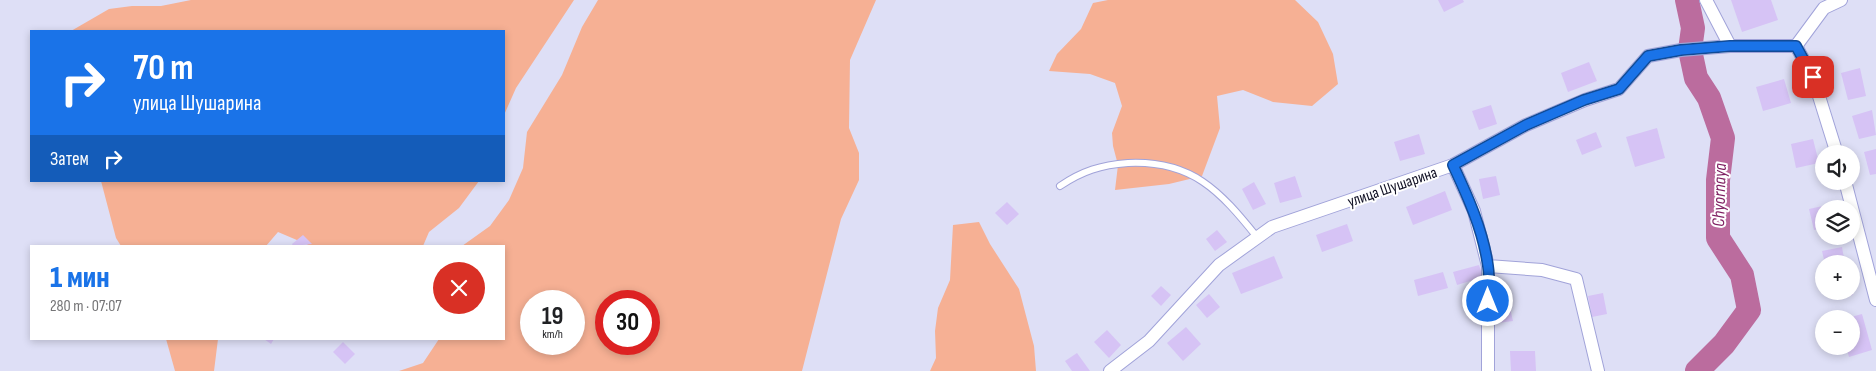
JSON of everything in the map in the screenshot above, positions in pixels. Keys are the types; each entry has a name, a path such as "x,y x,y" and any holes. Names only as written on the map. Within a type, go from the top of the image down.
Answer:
{"street":[{"path":"1706,0 1730,46"},
{"path":"1834,145 1813,77 1796,46 1824,8 1841,0"},
{"name":"улица Шушарина","path":"1110,371 1150,341 1219,265 1272,227 1453,165 1526,125 1584,100 1619,89 1648,56 1681,50 1730,46 1796,46"},
{"path":"1453,165 1474,211 1488,266 1488,371"},
{"path":"1847,190 1876,300"},
{"path":"1488,266 1542,270 1576,279 1598,371"}],"lane":[{"path":"1060,186 1080,172 1118,164 1153,162 1184,170 1205,183 1229,203 1257,237"}],"shaded area":[{"path":"191,0 574,0 516,88 505,113 505,30 73,30 109,9 132,6 161,6"},
{"path":"598,0 876,0 850,60 849,128 859,153 859,180 841,219 802,371 399,371 423,363 438,340 505,340 505,245 463,245 490,226 509,200 523,168 527,132 562,75 582,27"},
{"path":"1108,0 1295,0 1318,22 1333,54 1338,84 1312,106 1273,102 1243,90 1217,96 1220,128 1202,176 1169,184 1115,190 1118,165 1112,133 1122,106 1115,83 1090,74 1049,71 1057,54 1081,29 1093,3"},
{"path":"101,182 478,182 459,208 429,232 423,245 309,245 278,232 267,245 120,245 116,238"},
{"path":"979,222 990,244 1019,289 1034,346 1036,371 930,371 936,358 935,331 938,308 950,280 953,225"},
{"path":"166,340 218,340 214,371 175,371"}],"building":[{"path":"1438,0 1463,0 1464,2 1444,12"},
{"path":"1731,0 1771,0 1778,20 1742,32"},
{"path":"1589,62 1597,81 1568,92 1561,73"},
{"path":"1860,68 1866,96 1848,100 1841,73"},
{"path":"1784,79 1791,103 1763,111 1756,87"},
{"path":"1491,105 1497,124 1479,130 1472,111"},
{"path":"1872,110 1876,135 1859,139 1852,116"},
{"path":"1657,128 1665,158 1635,167 1626,137"},
{"path":"1596,132 1602,147 1582,155 1576,140"},
{"path":"1419,134 1425,154 1400,161 1394,142"},
{"path":"1813,139 1815,164 1796,168 1791,144"},
{"path":"1876,149 1876,174 1870,175 1864,152"},
{"path":"1295,176 1302,197 1280,203 1274,183"},
{"path":"1496,176 1500,195 1483,199 1479,179"},
{"path":"1254,182 1266,204 1253,210 1242,189"},
{"path":"1445,191 1452,210 1413,225 1406,207"},
{"path":"1007,202 1019,214 1007,225 995,213"},
{"path":"1815,208 1815,230 1814,230 1809,209"},
{"path":"1347,224 1353,241 1322,252 1316,235"},
{"path":"1217,230 1227,242 1215,251 1206,239"},
{"path":"303,235 312,244 292,245"},
{"path":"1842,247 1843,255 1823,255 1822,251"},
{"path":"1274,256 1283,278 1241,294 1232,273"},
{"path":"1479,265 1483,277 1457,285 1453,272"},
{"path":"1443,272 1448,288 1418,296 1414,280"},
{"path":"1161,286 1171,295 1161,306 1151,296"},
{"path":"1603,293 1607,314 1592,317 1588,296"},
{"path":"1209,294 1220,307 1207,318 1196,305"},
{"path":"1510,308 1513,321 1498,323 1496,311"},
{"path":"1862,314 1872,350 1860,354 1860,315"},
{"path":"1186,327 1201,344 1183,361 1167,343"},
{"path":"1107,330 1121,345 1109,358 1094,342"},
{"path":"265,340 273,340 271,344"},
{"path":"343,342 355,354 345,364 333,352"},
{"path":"1510,351 1535,351 1536,371 1511,371"},
{"path":"1077,353 1090,371 1072,371 1065,361"}],"waterway":[{"name":"Chyornaya","path":"1687,0 1693,28 1690,50 1696,78 1709,98 1723,138 1718,180 1718,238 1742,275 1749,310 1724,344 1697,371"}],"route":[{"path":"1488,301 1488,266 1474,211 1453,165 1526,125 1584,100 1619,89 1648,56 1681,50 1730,46 1796,46 1813,77"}]}
